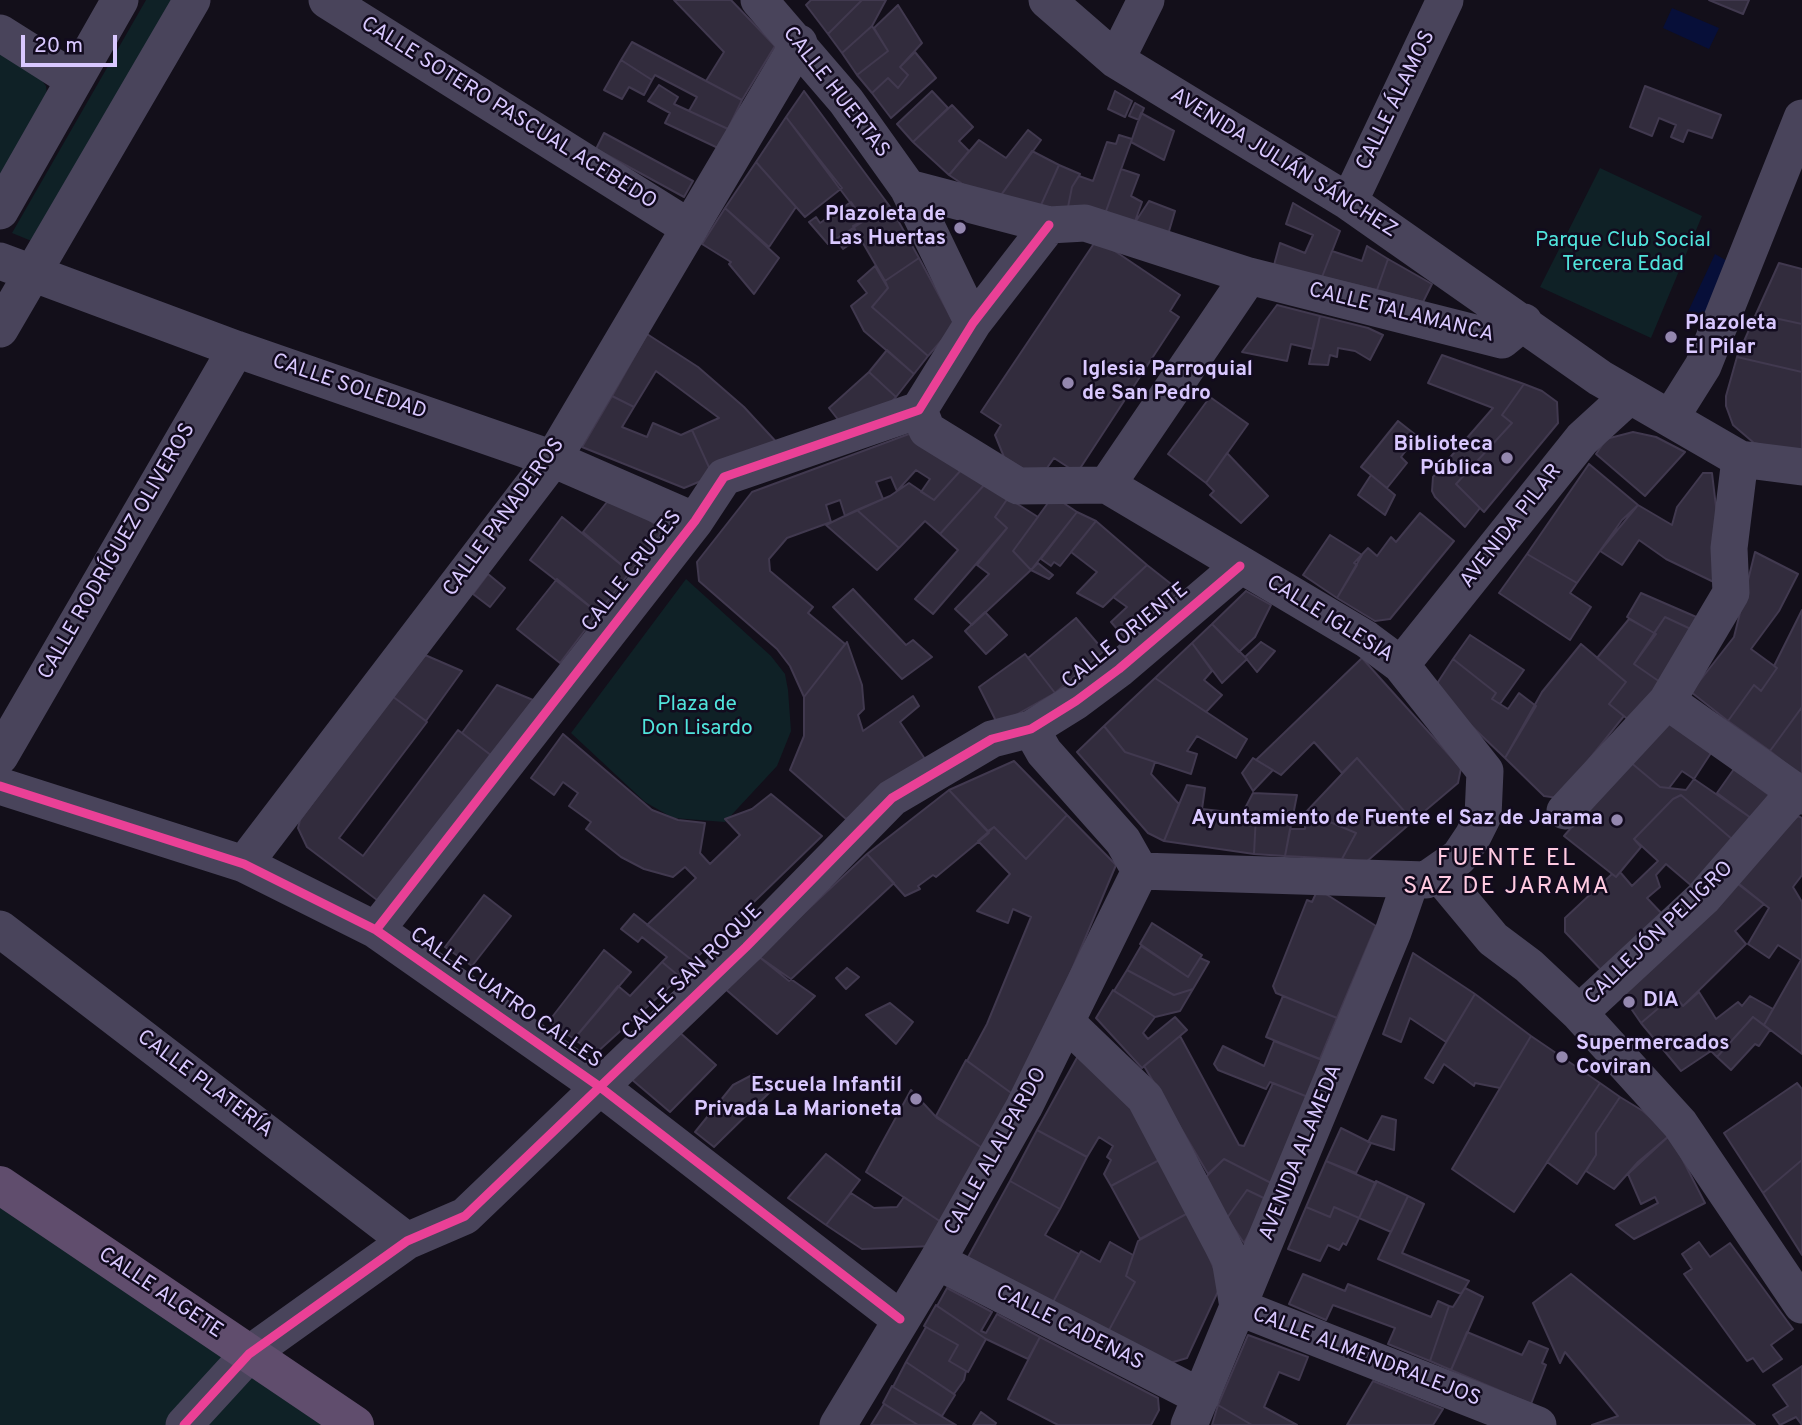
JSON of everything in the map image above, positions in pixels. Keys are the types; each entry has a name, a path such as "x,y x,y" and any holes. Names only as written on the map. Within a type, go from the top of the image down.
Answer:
{"main road":[{"name":"CALLE ALGETE","path":"0,1185 355,1425"}],"street":[{"path":"0,211 120,0"},
{"path":"0,329 15,268 192,0"},
{"name":"CALLE SOTERO PASCUAL ACEBEDO","path":"327,0 688,227"},
{"name":"CALLE HUERTAS","path":"759,0 799,43 846,101 908,188 973,323"},
{"name":"AVENIDA JULIÁN SÁNCHEZ","path":"1047,0 1116,60 1349,202 1524,322"},
{"path":"1116,60 1146,0"},
{"name":"CALLE ÁLAMOS","path":"1349,202 1446,0"},
{"path":"0,33 73,79"},
{"name":"CALLE PANADEROS","path":"244,864 553,459 799,43"},
{"path":"1671,417 1703,366 1802,118"},
{"path":"908,188 1049,225 1085,223 1249,276 1107,485 1018,486 927,430 919,410 973,323 1049,225"},
{"name":"CALLE SOLEDAD","path":"15,268 236,349 553,459 695,521"},
{"name":"CALLE TALAMANCA","path":"1249,276 1502,340 1524,322 1629,396 1671,417 1740,459 1802,467"},
{"name":"CALLE RODRÍGUEZ OLIVEROS","path":"0,756 236,349"},
{"name":"AVENIDA PILAR","path":"1401,665 1582,439 1629,396"},
{"name":"CALLE CRUCES","path":"376,930 695,521 724,477 919,410"},
{"path":"1565,811 1667,701 1731,593 1729,548 1740,459"},
{"name":"CALLE IGLESIA","path":"1107,485 1366,639 1401,665 1485,771 1483,816 1459,857 1424,876"},
{"name":"CALLE ORIENTE","path":"1031,729 1119,669 1240,566"},
{"path":"1667,701 1799,793"},
{"path":"1031,729 1044,752 1123,841 1140,871 1352,879 1424,876 1493,939 1529,966 1579,1013 1680,1124 1802,1305"},
{"name":"CALLE SAN ROQUE","path":"184,1425 249,1354 407,1241 465,1216 746,947 892,798 992,739 1031,729"},
{"name":"CALLE CUATRO CALLES","path":"0,786 244,864 376,930 600,1087 900,1319"},
{"name":"CALLEJÓN PELIGRO","path":"1579,1013 1703,898 1799,793"},
{"name":"CALLE ALALPARDO","path":"838,1425 937,1261 1024,1107 1140,871"},
{"name":"AVENIDA ALAMEDA","path":"1195,1411 1393,932 1424,876"},
{"name":"CALLE PLATERÍA","path":"0,929 407,1241"},
{"name":"CALLE ALMENDRALEJOS","path":"1066,1022 1145,1098 1230,1259 1238,1307 1538,1425"},
{"name":"CALLE CADENAS","path":"937,1261 1195,1411"}],"green space":[{"path":"146,0 177,0 34,242 12,233"},
{"path":"0,52 40,78 46,86 47,95 0,178"},
{"name":"Parque Club Social Tercera Edad","path":"1600,168 1702,216 1651,338 1540,287"},
{"name":"Plaza de Don Lisardo","path":"686,579 771,656 785,674 788,690 791,731 777,766 725,822 673,818 645,802 571,733"},
{"path":"0,1190 350,1425 0,1425"}],"shaded area":[{"path":"1672,8 1719,28 1709,49 1663,28"},
{"path":"1715,254 1729,262 1701,322 1686,316"}],"building":[{"path":"674,0 731,0 775,46 742,100 706,81 724,52"},
{"path":"811,0 862,0 828,34 806,5"},
{"path":"862,0 886,0 872,26 842,53 828,34"},
{"path":"1709,0 1749,0 1743,14"},
{"path":"898,5 922,43 900,67 908,75 898,88 888,78 872,93 857,75 888,51 874,28"},
{"path":"872,26 888,51 857,75 842,53"},
{"path":"632,42 742,100 728,129 689,111 697,97 655,75 652,80 621,60"},
{"path":"915,52 936,78 891,118 872,93 888,78 898,88 908,75 900,67"},
{"path":"621,60 652,80 644,95 629,87 622,99 604,90"},
{"path":"659,85 678,97 674,104 728,129 718,148 665,123 670,113 648,101"},
{"path":"1645,86 1721,115 1712,138 1688,130 1683,142 1671,137 1676,125 1659,118 1652,136 1630,127"},
{"path":"804,91 891,208 864,221 786,117"},
{"path":"932,91 948,108 913,142 897,124"},
{"path":"1115,91 1132,101 1125,117 1108,109"},
{"path":"1135,103 1144,108 1139,120 1129,116"},
{"path":"952,105 973,127 959,141 969,151 949,175 913,142"},
{"path":"1141,113 1174,131 1164,160 1131,142"},
{"path":"786,117 842,188 805,217 756,162"},
{"path":"1028,130 1041,140 994,205 949,175 979,140 1006,158"},
{"path":"604,133 693,181 684,197 596,149"},
{"path":"1119,135 1132,139 1105,214 1066,217 1072,187 1079,176 1093,181 1107,142 1116,144"},
{"path":"1032,151 1059,165 1037,214 994,205"},
{"path":"756,162 796,207 769,247 725,208"},
{"path":"1059,165 1080,174 1072,187 1066,217 1037,214"},
{"path":"1121,169 1139,175 1131,196 1142,202 1134,224 1105,214"},
{"path":"1149,201 1175,211 1167,238 1134,224"},
{"path":"851,202 864,221 828,244 809,222 816,217 820,223"},
{"path":"1293,203 1340,231 1322,277 1274,265 1280,243 1305,253 1313,235 1286,224"},
{"path":"725,208 779,258 754,294 729,264 731,262 702,244"},
{"path":"891,208 919,258 885,281 853,226"},
{"path":"854,228 859,238 843,249 836,239"},
{"name":"Iglesia Parroquial de San Pedro","path":"1097,239 1180,295 1170,311 1179,317 1077,473 1054,458 1047,468 1025,470 1004,457 995,435 1001,425 981,412"},
{"path":"1367,246 1388,259 1377,290 1322,277 1332,251 1362,261"},
{"path":"919,258 955,325 928,356 872,307 888,288 885,281"},
{"path":"1388,259 1432,284 1423,302 1377,290"},
{"path":"1779,263 1802,269 1802,324 1756,314"},
{"path":"875,266 888,288 872,307 928,356 914,374 864,331 851,306 867,293 858,281"},
{"path":"1277,305 1320,316 1313,349 1291,344 1287,361 1242,352"},
{"path":"1756,314 1802,324 1802,372 1737,357"},
{"path":"1320,316 1368,328 1383,335 1370,360 1355,351 1338,348 1337,357 1330,355 1328,365 1309,364"},
{"path":"647,334 698,367 744,407 780,446 713,476 692,430 719,418 656,371 634,407 612,396"},
{"path":"887,350 914,374 896,397 869,372"},
{"path":"1442,355 1524,384 1502,415 1512,423 1456,484 1480,508 1465,527 1435,497 1432,491 1433,477 1493,408 1428,383"},
{"path":"1737,357 1802,372 1802,453 1754,443 1733,425 1726,406 1726,396"},
{"path":"869,372 896,397 882,413 843,426 829,408"},
{"path":"1524,384 1542,391 1557,402 1558,423 1484,512 1456,484 1512,423 1502,415"},
{"path":"612,396 634,407 622,427 647,437 653,423 681,435 692,430 713,476 684,488 582,447"},
{"path":"1210,397 1248,424 1206,483 1168,454"},
{"path":"1398,421 1417,436 1401,457 1407,463 1387,488 1361,467"},
{"path":"1633,432 1656,437 1685,452 1645,496 1596,454 1606,439"},
{"path":"909,434 962,469 934,500 921,492 930,479 916,470 897,491 891,477 876,482 883,499 845,516 840,500 826,505 831,522 787,538 769,559 770,571 813,607 808,613 845,644 804,697 790,666 777,649 699,581 697,562 752,492"},
{"path":"1227,453 1268,496 1241,523 1210,495 1214,491 1206,483"},
{"path":"1589,464 1638,505 1622,520 1577,583 1527,554"},
{"path":"962,469 985,484 940,534 925,521 899,548 857,510 890,496 909,483 934,500"},
{"path":"1703,473 1712,473 1721,549 1720,585 1666,559 1639,540 1622,565 1600,551 1638,505 1672,525 1677,507"},
{"path":"1371,475 1395,495 1385,515 1358,495"},
{"path":"985,484 1008,498 995,517 1007,528 933,614 915,599 958,550 940,534"},
{"path":"1053,496 1077,512 1031,570 1013,551"},
{"path":"1008,498 1038,517 1013,551 1031,570 972,625 955,609 989,574 977,565 1007,528 995,517"},
{"path":"607,502 631,508 658,526 660,534 630,572 583,532"},
{"path":"857,510 899,548 877,570 826,525"},
{"path":"1077,512 1096,521 1060,566 1054,562 1051,566 1041,559"},
{"path":"1420,513 1454,541 1390,619 1375,621 1337,598 1357,565 1354,563 1368,548 1377,556 1391,537 1396,542"},
{"path":"562,517 630,572 598,613 530,560"},
{"path":"1096,521 1147,565 1103,607 1077,593 1097,572 1071,552"},
{"path":"1330,535 1362,555 1337,598 1303,575"},
{"path":"1755,552 1798,574 1779,611 1751,649 1777,668 1761,691 1754,685 1728,721 1691,692 1734,637"},
{"path":"1527,554 1577,583 1570,593 1591,607 1570,640 1499,593"},
{"path":"1038,563 1053,575 1049,579 1031,570"},
{"path":"1147,565 1180,591 1124,637 1111,622 1127,607 1113,597"},
{"path":"488,574 505,588 490,607 473,594"},
{"path":"557,579 598,613 560,663 517,629"},
{"path":"853,589 906,645 913,640 932,657 902,679 833,607"},
{"path":"1246,591 1271,605 1255,637 1239,652 1212,624"},
{"path":"1641,593 1701,619 1695,631 1665,617 1654,633 1627,617"},
{"path":"1802,610 1802,707 1770,751 1728,721 1754,685 1761,691 1777,668 1774,666"},
{"path":"985,612 1007,635 986,654 965,631"},
{"path":"1665,617 1695,631 1660,682 1634,664"},
{"path":"1076,618 1104,651 1055,693 1028,658"},
{"path":"1629,619 1656,634 1634,664 1660,682 1630,721 1609,704 1626,682 1597,658"},
{"path":"1212,624 1247,659 1222,683 1192,643"},
{"path":"1470,635 1524,670 1500,704 1492,699 1496,693 1453,659"},
{"path":"847,642 862,685 864,709 858,715 863,731 913,696 919,706 900,722 927,762 846,819 790,770 804,736 804,697"},
{"path":"1261,642 1275,651 1257,672 1245,657"},
{"path":"1192,643 1212,671 1204,680 1222,695 1206,712 1155,678"},
{"path":"1581,644 1626,682 1609,704 1624,716 1558,798 1544,796 1505,758 1542,692"},
{"path":"1025,654 1055,693 998,725 979,687"},
{"path":"425,655 462,671 426,721 392,696"},
{"path":"1362,658 1461,768 1458,783 1413,821 1357,758 1342,773 1314,742 1281,775 1256,760"},
{"path":"1453,659 1496,693 1492,699 1508,709 1519,693 1536,706 1505,758 1438,694 1438,682"},
{"path":"1155,678 1247,739 1236,758 1197,736 1187,751 1197,754 1191,774 1125,752 1104,726"},
{"path":"497,685 533,700 492,756 462,733"},
{"path":"392,696 427,722 339,838 363,856 458,730 492,756 381,903 307,847 298,828 300,820"},
{"path":"1802,707 1802,772 1800,775 1770,751"},
{"path":"1664,718 1711,753 1694,779 1682,771 1669,788 1660,787 1629,761"},
{"path":"1104,726 1125,752 1155,762 1151,774 1179,804 1164,841 1148,833 1077,752"},
{"path":"563,734 652,810 678,820 705,823 700,853 710,864 740,835 725,819 752,809 771,794 822,836 693,961 647,925 696,878 685,867 673,877 644,869 621,857 586,829 591,822 569,806 578,793 563,782 554,795 531,778"},
{"path":"1253,758 1273,770 1253,791 1242,773"},
{"path":"1357,758 1413,821 1365,863 1342,859 1356,833 1306,812"},
{"path":"1014,761 1067,815 1026,859 994,827 988,831 949,790"},
{"name":"Ayuntamiento de Fuente el Saz de Jarama","path":"1629,761 1660,787 1686,790 1694,779 1751,818 1733,840 1681,795 1673,799 1634,839 1641,847 1616,877 1564,836"},
{"path":"1734,769 1769,795 1751,818 1717,793"},
{"path":"1187,785 1205,788 1202,809 1256,815 1254,854 1164,841"},
{"path":"949,790 989,833 936,877 933,875 918,886 920,889 905,896 867,854"},
{"path":"1253,793 1297,795 1285,856 1254,854 1256,815 1242,814"},
{"path":"1681,795 1733,840 1693,887 1666,864 1656,875 1660,887 1647,898 1664,916 1605,974 1565,932 1565,918 1612,874 1616,877 1620,872 1632,886 1658,861 1634,839 1673,799"},
{"path":"1306,812 1356,833 1342,859 1285,856 1290,829 1305,829"},
{"path":"1067,815 1116,865 1039,1048 1014,1095 967,1061 987,1024 1031,917 1013,909 1008,923 977,911 1010,874 978,841 994,827 1026,859"},
{"path":"1798,816 1802,818 1802,875 1793,887 1802,902 1802,1054 1764,1025 1801,960 1778,945 1769,958 1748,944 1769,908 1734,881"},
{"path":"867,854 894,883 789,981 758,956"},
{"path":"1738,883 1764,904 1735,931 1746,944 1683,1006 1674,995 1641,1023 1619,991"},
{"path":"1318,889 1376,926 1337,1018 1276,993 1273,986 1307,900 1312,902"},
{"path":"484,895 511,916 472,966 445,947"},
{"path":"634,914 695,964 680,977 662,962 667,957 642,937 638,942 621,929"},
{"path":"1152,923 1202,955 1188,977 1140,944"},
{"path":"1141,946 1188,977 1200,958 1209,962 1193,989 1174,995 1127,970"},
{"path":"604,950 631,972 574,1039 549,1021"},
{"path":"1413,953 1475,994 1446,1042 1410,1018 1401,1042 1383,1034"},
{"path":"758,956 815,996 777,1034 723,987"},
{"path":"662,962 680,977 595,1054 574,1039 618,986 630,996"},
{"path":"847,968 859,977 846,989 836,978"},
{"path":"1127,970 1174,995 1193,989 1180,1011 1155,1017 1114,991"},
{"path":"1113,990 1155,1017 1143,1033 1148,1039 1175,1017 1187,1030 1142,1068 1096,1018"},
{"path":"1699,992 1716,1019 1738,1002 1742,1006 1750,996 1773,1009 1764,1025 1753,1017 1717,1057 1711,1051 1681,1071 1641,1023 1674,995 1683,1006"},
{"path":"1475,994 1531,1036 1500,1088 1475,1083 1474,1086 1444,1064 1433,1083 1425,1078"},
{"path":"1283,996 1337,1018 1320,1059 1266,1037"},
{"path":"890,1003 913,1022 896,1044 866,1015"},
{"path":"1753,1017 1770,1030 1759,1046 1755,1044 1731,1070 1717,1057"},
{"path":"677,1030 716,1065 670,1112 630,1078"},
{"path":"1180,1036 1239,1145 1244,1146 1273,1083 1313,1099 1275,1185 1224,1159 1208,1174 1144,1066"},
{"path":"1531,1036 1600,1083 1514,1212 1452,1169"},
{"path":"1274,1041 1327,1062 1313,1099 1270,1082 1266,1089 1218,1070 1214,1064 1223,1046 1264,1066"},
{"path":"1079,1054 1127,1096 1161,1159 1111,1186 1104,1174 1111,1160 1107,1157 1113,1146 1099,1137 1087,1157 1037,1130"},
{"path":"966,1060 1014,1095 985,1150 936,1116"},
{"path":"754,1074 771,1091 714,1147 695,1132 733,1085"},
{"path":"1600,1083 1620,1097 1596,1133 1596,1155 1577,1184 1547,1162"},
{"path":"1797,1083 1802,1089 1802,1160 1763,1193 1724,1133"},
{"path":"911,1090 937,1118 985,1150 944,1224 866,1172"},
{"path":"1620,1097 1643,1111 1670,1135 1638,1162 1614,1189 1586,1171 1596,1155 1596,1133"},
{"path":"1382,1116 1396,1120 1394,1150 1368,1142"},
{"path":"1341,1128 1371,1143 1356,1173 1326,1161"},
{"path":"1037,1130 1087,1157 1060,1209 1010,1181"},
{"path":"1670,1135 1705,1203 1634,1239 1616,1225 1658,1203 1655,1197 1641,1204 1628,1174"},
{"path":"826,1154 860,1180 826,1225 788,1198"},
{"path":"1161,1159 1190,1212 1140,1239 1111,1186"},
{"path":"1224,1159 1275,1185 1268,1200 1247,1190 1227,1218 1202,1181"},
{"path":"1802,1160 1802,1255 1763,1193"},
{"path":"1326,1161 1376,1183 1359,1218 1334,1207 1330,1217 1306,1207"},
{"path":"1010,1181 1060,1209 1045,1235 1079,1254 1052,1304 967,1259"},
{"path":"1376,1181 1408,1196 1391,1232 1359,1218"},
{"path":"1247,1190 1268,1200 1244,1243 1227,1218"},
{"path":"851,1193 874,1208 897,1207 904,1197 944,1224 932,1246 862,1249 826,1225"},
{"path":"1408,1196 1424,1204 1402,1253 1469,1281 1461,1294 1378,1259"},
{"path":"1306,1207 1330,1217 1334,1207 1359,1218 1346,1245 1343,1243 1339,1250 1328,1245 1320,1261 1288,1249"},
{"path":"1190,1212 1221,1285 1187,1358 1170,1363 1108,1332 1135,1282 1126,1276 1138,1241"},
{"path":"1110,1242 1133,1255 1126,1276 1135,1282 1108,1332 1052,1304 1081,1251 1100,1262"},
{"path":"1699,1242 1710,1257 1730,1243 1793,1329 1771,1345 1782,1359 1763,1372 1753,1358 1747,1361 1684,1274 1692,1269 1682,1254"},
{"path":"1303,1274 1345,1291 1348,1284 1431,1317 1438,1301 1449,1306 1430,1361 1388,1344 1395,1328 1333,1305 1326,1320 1289,1304"},
{"path":"1571,1274 1755,1425 1592,1425 1618,1416 1565,1352 1560,1363 1533,1303"},
{"path":"947,1288 992,1312 981,1331 986,1333 997,1314 1040,1337 1028,1359 986,1339 937,1306"},
{"path":"1465,1288 1483,1297 1451,1370 1430,1361 1449,1306 1453,1307"},
{"path":"936,1305 986,1339 968,1372 949,1361 958,1345 924,1326"},
{"path":"926,1327 958,1345 949,1361 966,1371 964,1380 954,1394 906,1362"},
{"path":"1467,1332 1522,1355 1529,1341 1548,1349 1542,1363 1546,1365 1531,1404 1451,1370"},
{"path":"1248,1335 1308,1357 1299,1380 1279,1372 1264,1407 1297,1425 1252,1425 1218,1405"},
{"path":"1040,1337 1158,1398 1159,1410 1151,1425 1058,1425 1008,1399"},
{"path":"906,1362 955,1395 942,1416 893,1387"},
{"path":"1802,1366 1802,1425 1796,1417 1780,1425 1773,1415 1788,1406 1773,1385"},
{"path":"1373,1381 1443,1409 1433,1425 1347,1425"},
{"path":"892,1386 956,1425 918,1425 883,1403"},
{"path":"884,1404 918,1425 871,1425"},
{"path":"1218,1405 1252,1425 1212,1425"},
{"path":"981,1412 996,1423 995,1425 973,1425"}],"cycle path":[{"path":"376,930 695,521 724,477 919,410 973,323 1049,225"},
{"path":"184,1425 249,1354 407,1241 465,1216 746,947 892,798 992,739 1031,729 1076,701 1119,669 1240,566"},
{"path":"0,786 244,864 376,930 600,1087 900,1319"}],"place":[{"name":"Plazoleta de Las Huertas","path":"960,228"},
{"name":"Plazoleta El Pilar","path":"1671,337"},
{"name":"Iglesia Parroquial de San Pedro","path":"1068,383"},
{"name":"Biblioteca Pública","path":"1507,458"},
{"name":"Ayuntamiento de Fuente el Saz de Jarama","path":"1617,820"},
{"name":"DIA","path":"1629,1002"},
{"name":"Supermercados Coviran","path":"1562,1057"},
{"name":"Escuela Infantil Privada La Marioneta","path":"916,1099"}],"district":[{"name":"FUENTE EL SAZ DE JARAMA","path":"1507,874"}]}
